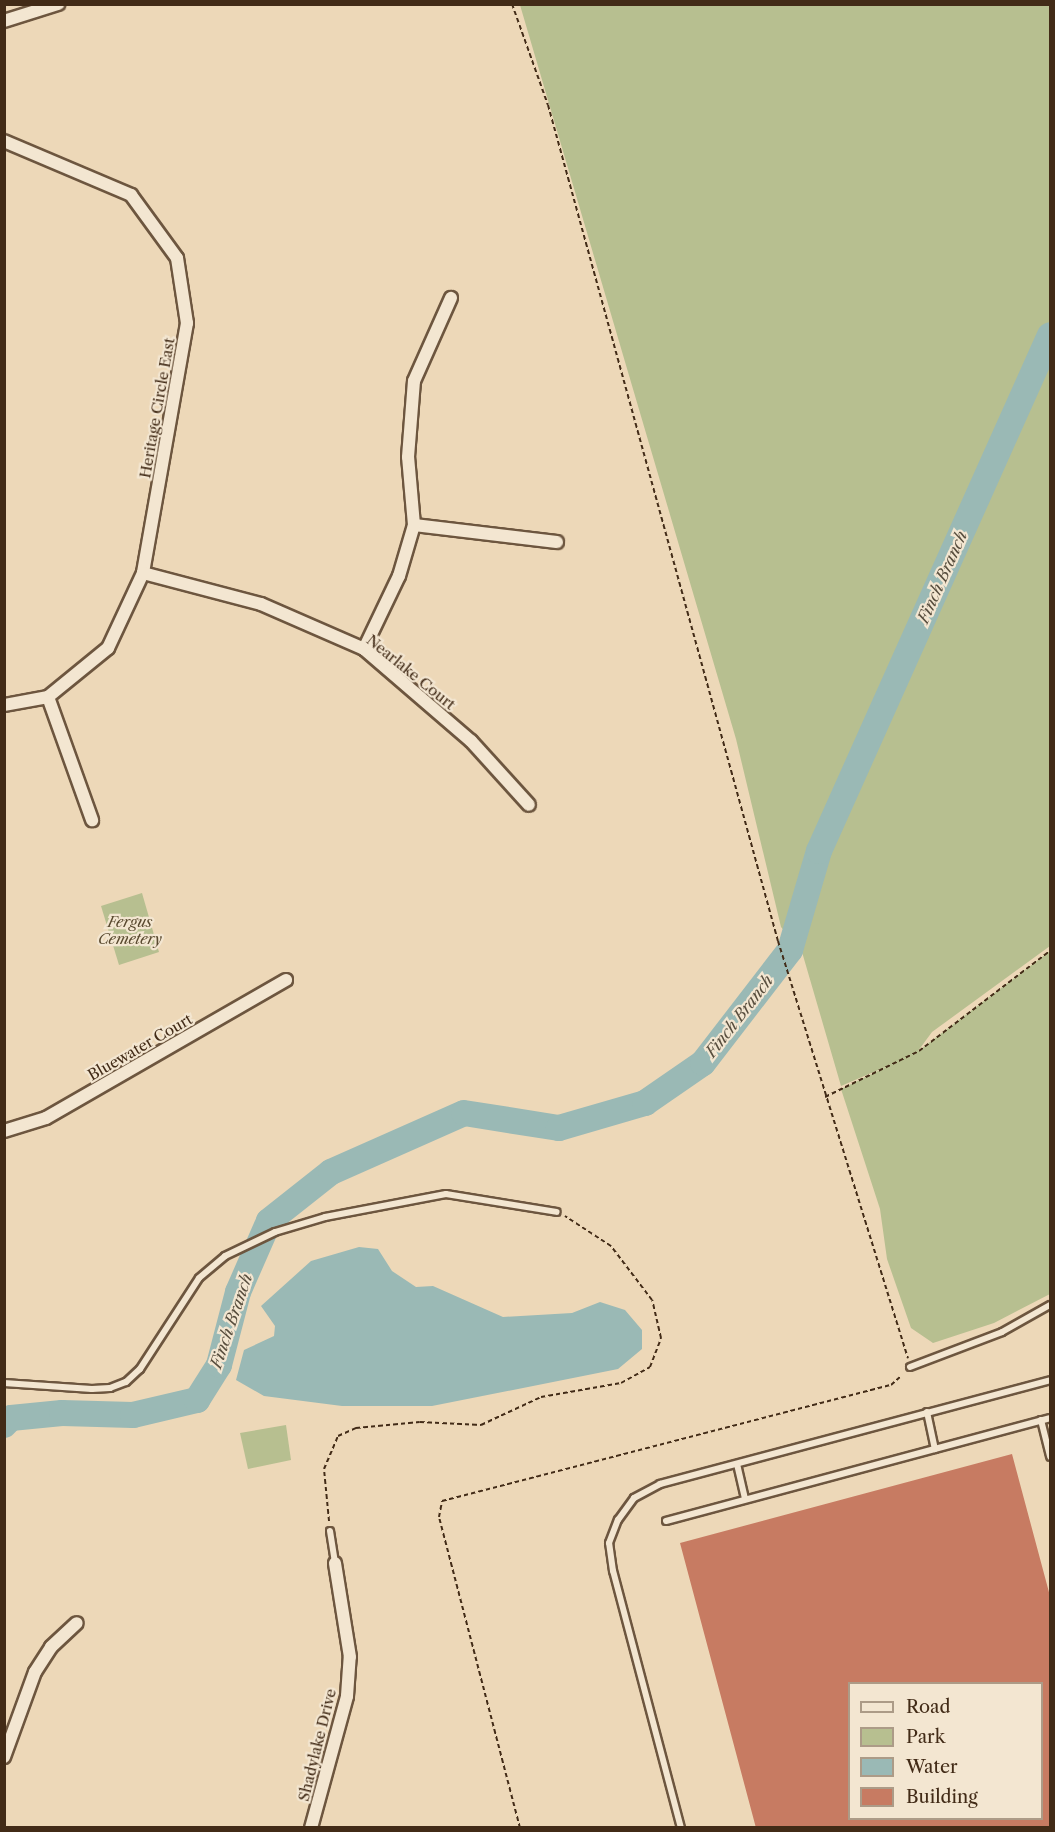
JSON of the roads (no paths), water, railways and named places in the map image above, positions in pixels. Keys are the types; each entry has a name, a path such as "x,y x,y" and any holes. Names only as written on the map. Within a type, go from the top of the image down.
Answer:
{"street":[{"path":"4,21 58,4"},
{"name":"Heritage Circle East","path":"4,141 131,195 177,258 187,322 143,573 108,648 48,697 4,705"},
{"path":"364,649 399,576 414,525 408,457 414,381 451,298"},
{"path":"414,525 557,542"},
{"name":"Nearlake Court","path":"143,573 261,604 364,649 471,741 529,805"},
{"path":"48,697 92,820"},
{"name":"Bluewater Court","path":"4,1131 46,1118 286,980"},
{"name":"Shadylake Drive","path":"311,1827 347,1696 350,1658 335,1563"},
{"path":"4,1757 35,1672 51,1647 77,1623"}],"lane":[{"path":"4,1383 110,1389 126,1382 140,1369 199,1278 225,1256 250,1241 275,1232 325,1217 446,1194 557,1212"},
{"path":"910,1367 1002,1332 1050,1305"},
{"path":"681,1827 613,1571 609,1543 618,1520 634,1498 660,1485 1050,1380"},
{"path":"927,1412 935,1449"},
{"path":"666,1521 1050,1418"},
{"path":"1041,1420 1050,1457"},
{"path":"737,1464 745,1499"},
{"path":"330,1531 335,1563"}],"water":[{"path":"359,1247 378,1249 392,1271 416,1287 433,1286 503,1317 572,1313 600,1302 625,1310 642,1330 642,1349 618,1369 432,1406 342,1406 264,1396 236,1380 244,1350 274,1336 275,1326 261,1306 311,1261"}],"waterway":[{"name":"Finch Branch","path":"4,1425 11,1418 62,1413 133,1415 197,1400 219,1365 238,1292 269,1221 331,1172 464,1113 559,1128 645,1103 703,1063 790,950 819,851 1050,335"}],"park label":[{"name":"Fergus Cemetery","path":"130,930"}]}
